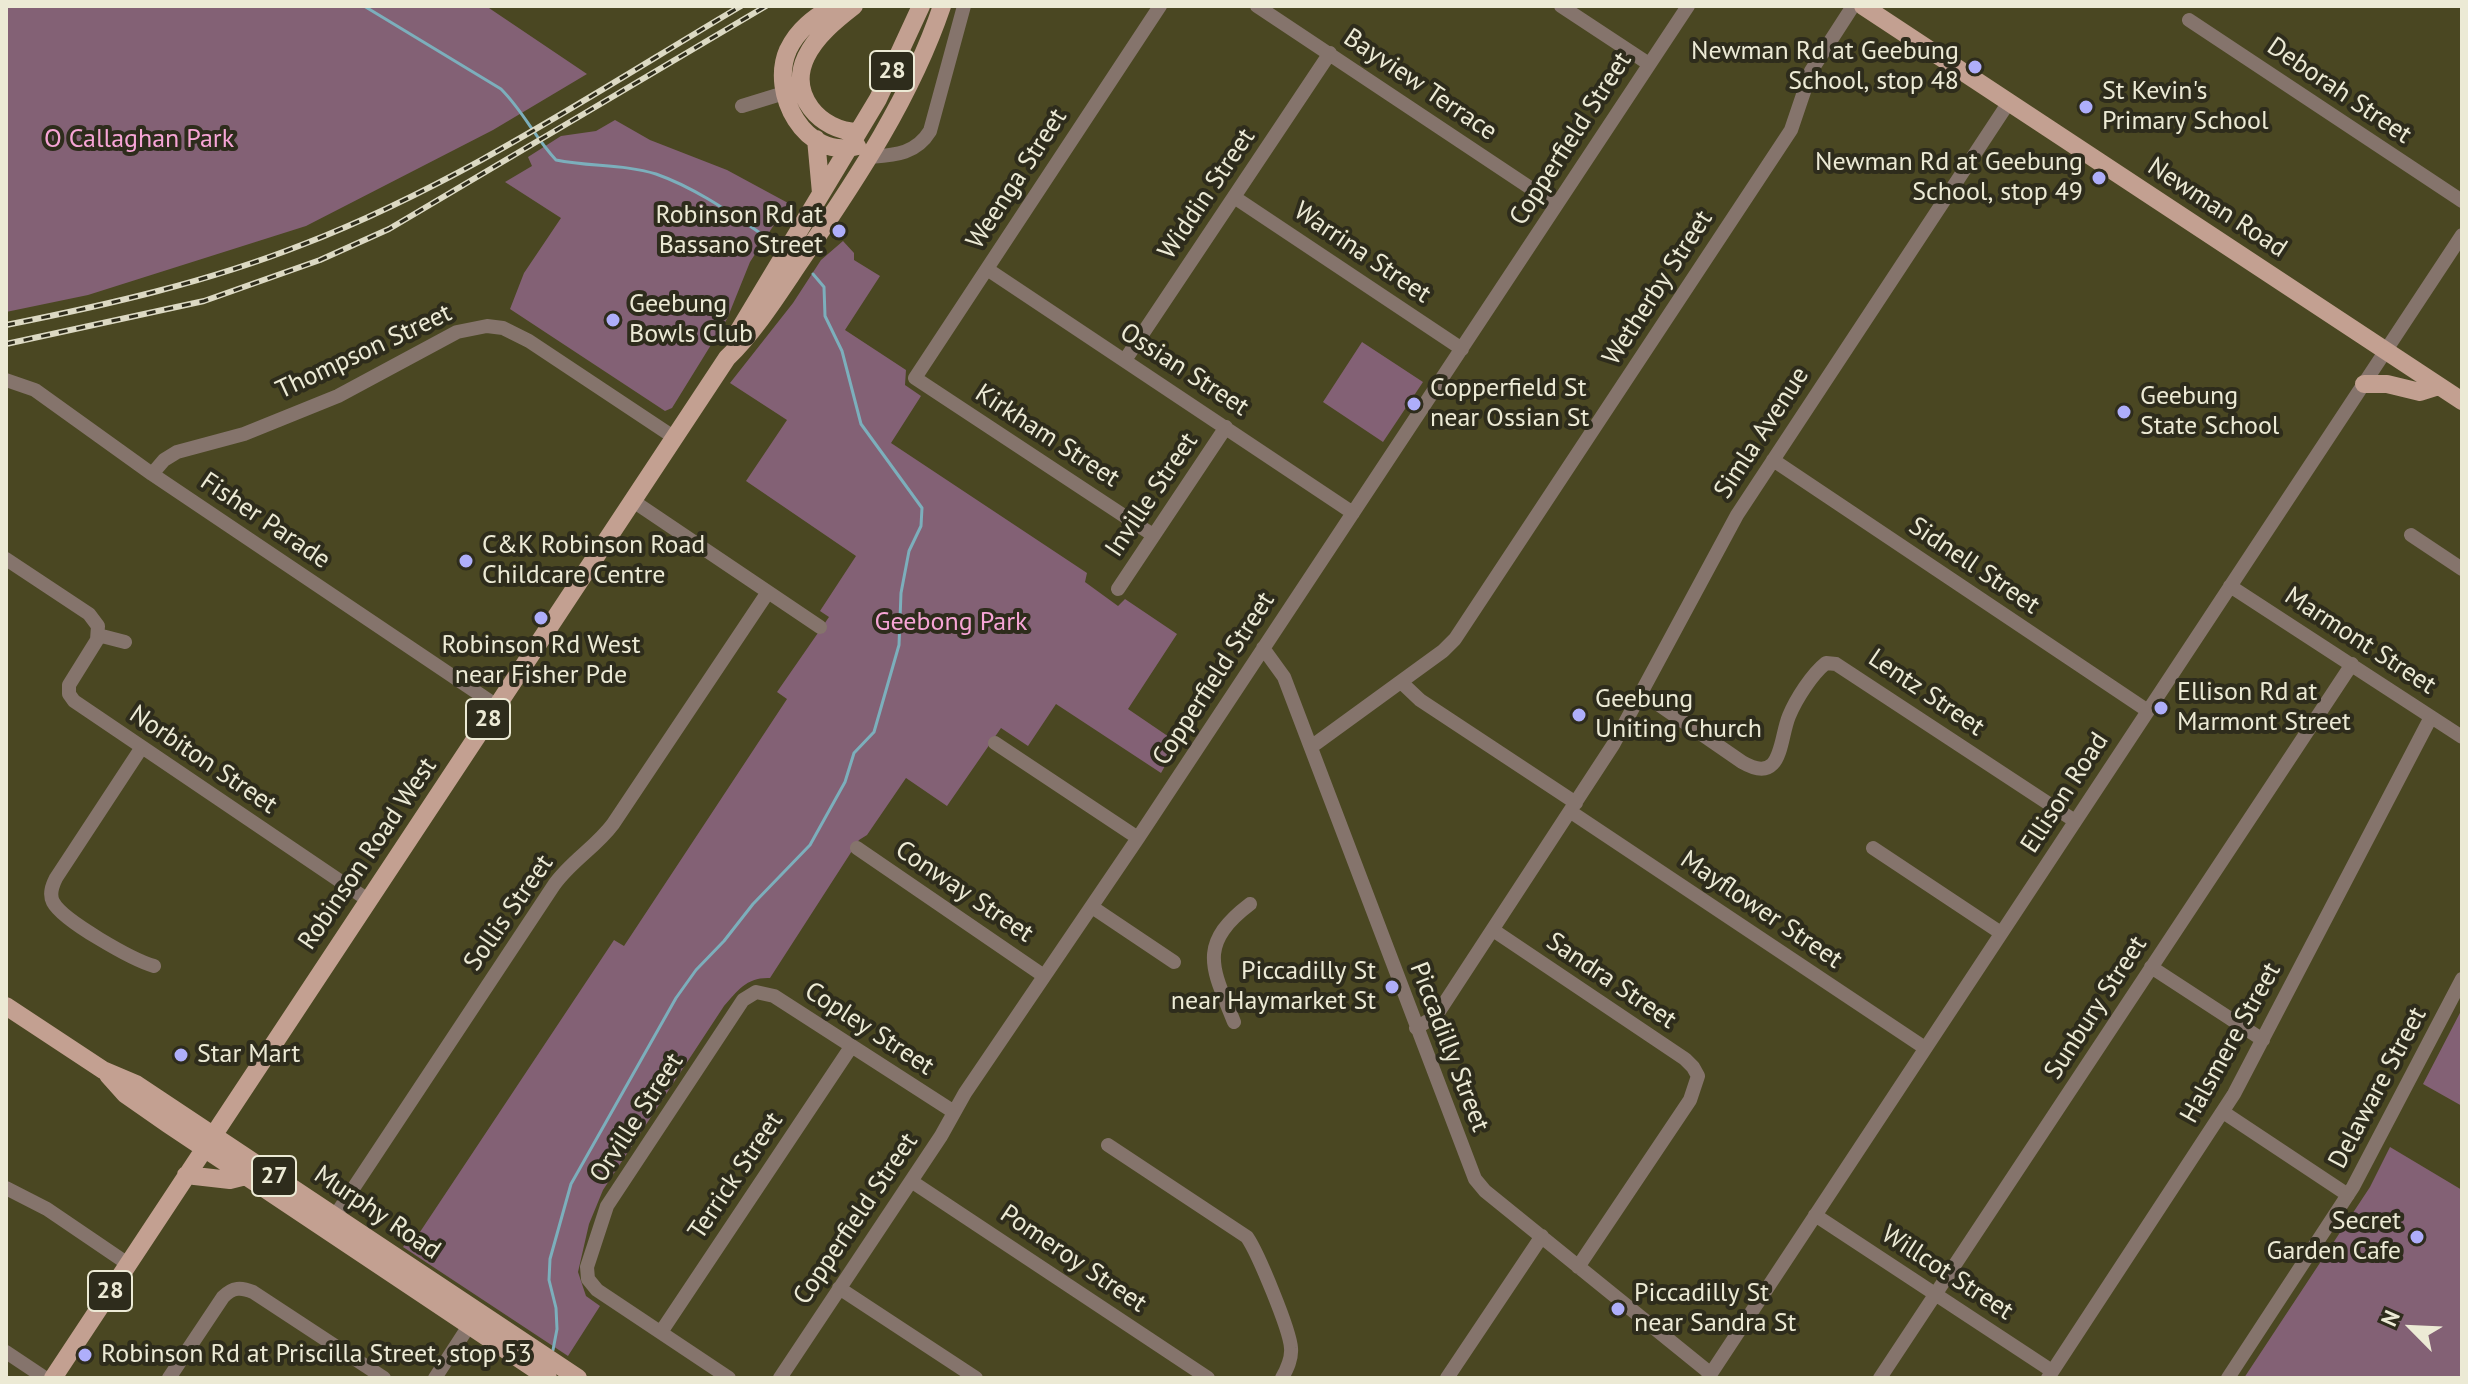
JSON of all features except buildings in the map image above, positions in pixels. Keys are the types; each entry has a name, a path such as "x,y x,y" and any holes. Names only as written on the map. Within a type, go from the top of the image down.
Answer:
{"main road":[{"path":"833,6 805,26 789,49 783,68 793,91 795,119 816,139 833,147 884,133"},
{"path":"793,91 812,47 854,6"},
{"name":"Robinson Road West","path":"727,358 751,307 891,73 921,6"},
{"name":"Robinson Road West","path":"53,1378 727,358 742,343 785,285 870,157 924,53 942,6"},
{"name":"Newman Road","path":"1875,9 2009,102 2462,401"},
{"path":"793,91 822,121 853,140"},
{"path":"816,139 821,193"},
{"path":"2364,384 2387,384 2420,392 2439,386"},
{"name":"Murphy Road","path":"6,1006 103,1070 125,1094 208,1142 474,1318 578,1378"},
{"name":"Murphy Road","path":"208,1142 246,1176 330,1223"},
{"path":"186,1175 230,1180 246,1176"},
{"name":"Murphy Road","path":"474,1318 548,1378"}],"street":[{"path":"870,157 909,151 922,143 930,131 964,6"},
{"name":"Weenga Street","path":"915,378 1160,6"},
{"name":"Bayview Terrace","path":"1257,6 1556,205"},
{"path":"1561,6 1649,64"},
{"name":"Copperfield Street","path":"780,1378 1688,6"},
{"name":"Wetherby Street","path":"1311,747 1443,651 1455,639 1791,130 1811,71 1853,6"},
{"name":"Deborah Street","path":"2189,20 2462,201"},
{"name":"Widdin Street","path":"1125,360 1330,53"},
{"path":"742,106 793,91"},
{"name":"Simla Avenue","path":"1416,1028 1436,1016 1574,808 1642,693 1725,535 2009,102"},
{"name":"Warrina Street","path":"1234,197 1462,349"},
{"name":"Ellison Road","path":"1710,1376 2462,235"},
{"name":"Ossian Street","path":"987,269 1353,513"},
{"name":"Thompson Street","path":"152,474 164,460 177,452 244,434 338,396 457,332 487,326 503,328 529,341 675,438"},
{"name":"Kirkham Street","path":"915,378 1153,535"},
{"name":"Fisher Parade","path":"6,380 35,390 152,474 497,706"},
{"name":"Inville Street","path":"1118,589 1226,427"},
{"name":"Sidnell Street","path":"1773,460 2148,711"},
{"path":"633,501 820,627"},
{"path":"2411,535 2462,569"},
{"path":"6,559 89,614 98,626 98,635 125,642"},
{"name":"Marmont Street","path":"2230,586 2462,737"},
{"name":"Sollis Street","path":"330,1223 554,885 570,865 605,835 768,592"},
{"name":"Norbiton Street","path":"98,635 72,680 69,694 79,705 368,900"},
{"name":"Piccadilly Street","path":"1263,648 1284,677 1475,1179 1485,1191 1710,1376"},
{"name":"Lentz Street","path":"1642,693 1749,766 1766,768 1777,760 1792,710 1818,671 1826,663 1831,663 2075,821"},
{"name":"Sunbury Street","path":"1880,1378 2352,664"},
{"name":"Mayflower Street","path":"1401,682 1420,700 1574,808 1925,1048"},
{"name":"Halsmere Street","path":"2050,1375 2223,1112 2431,717"},
{"path":"995,743 1138,838"},
{"path":"142,747 56,878 51,894 54,904 66,915 131,958 154,966"},
{"name":"Conway Street","path":"857,848 1044,976"},
{"path":"1873,848 2001,933"},
{"path":"1234,1022 1215,974 1212,954 1225,929 1250,904"},
{"path":"1092,907 1174,962"},
{"name":"Sandra Street","path":"1493,930 1685,1059 1704,1075 1578,1267"},
{"path":"2151,967 2263,1040"},
{"name":"Delaware Street","path":"2228,1378 2348,1195 2462,979"},
{"name":"Copley Street","path":"756,992 774,996 954,1112"},
{"name":"Orville Street","path":"661,1332 591,1284 587,1273 588,1259 607,1206 739,1005 756,992"},
{"name":"Terrick Street","path":"661,1332 851,1047"},
{"path":"2223,1112 2348,1195"},
{"path":"1108,1145 1247,1237 1290,1340 1291,1356 1282,1378"},
{"name":"Pomeroy Street","path":"911,1181 1208,1378"},
{"path":"6,1188 47,1209 128,1264"},
{"name":"Willcot Street","path":"1815,1215 2050,1375"},
{"path":"1447,1378 1542,1236"},
{"path":"169,1378 223,1297 241,1288 253,1292 384,1378"},
{"path":"839,1288 976,1378"},
{"path":"435,1378 474,1318"},
{"path":"661,1332 729,1378"},
{"path":"6,1352 45,1378"}],"green space":[{"name":"O Callaghan Park","path":"6,6 486,6 587,74 493,130 306,226 88,295 6,312"},
{"path":"615,120 650,140 727,170 788,203 750,262 727,319 672,408 665,411 510,309 524,273 561,218 505,182 532,166 528,157 561,136 596,131"},
{"name":"Geebong Park","path":"843,241 854,253 854,260 880,276 845,330 906,370 905,385 921,396 891,443 1087,573 1085,582 1118,606 1125,599 1177,634 1128,709 1178,743 1161,773 1056,704 1028,746 1001,728 947,806 906,778 867,835 859,840 770,978 749,982 724,1006 603,1190 589,1224 578,1272 586,1296 600,1306 568,1356 403,1247 407,1241 412,1244 614,940 624,946 787,699 777,692 829,617 820,611 856,556 746,481 787,420 730,383 793,303 821,260"},
{"path":"1362,342 1423,382 1383,442 1323,402"},
{"path":"2462,1009 2462,1106 2423,1084"},
{"path":"2390,1147 2462,1190 2462,1378 2244,1378 2370,1187"}],"waterway":[{"path":"364,6 501,89 556,160 656,174 699,194 766,237"},
{"path":"553,1350 557,1329 549,1280 550,1259 571,1184 676,998 753,904 810,845 845,782 854,753 874,732 899,645 901,593 909,551 921,526 922,508 861,424 842,351 825,316 824,287 813,274"}],"railway":[{"path":"6,325 194,281 268,258 361,220 527,134 741,6"},
{"path":"6,344 204,301 320,260 389,229 766,6"}],"place":[{"name":"Newman Rd at Geebung School, stop 48","path":"1975,67"},
{"name":"St Kevin's Primary School","path":"2086,107"},
{"name":"Newman Rd at Geebung School, stop 49","path":"2099,178"},
{"name":"Robinson Rd at Bassano Street","path":"839,231"},
{"name":"Geebung Bowls Club","path":"613,320"},
{"name":"Copperfield St near Ossian St","path":"1414,404"},
{"name":"Geebung State School","path":"2124,412"},
{"name":"C&K Robinson Road Childcare Centre","path":"466,561"},
{"name":"Robinson Rd West near Fisher Pde","path":"541,618"},
{"name":"Ellison Rd at Marmont Street","path":"2161,708"},
{"name":"Geebung Uniting Church","path":"1579,715"},
{"name":"Piccadilly St near Haymarket St","path":"1392,987"},
{"name":"Star Mart","path":"181,1055"},
{"name":"Secret Garden Cafe","path":"2417,1237"},
{"name":"Piccadilly St near Sandra St","path":"1618,1309"},
{"name":"Robinson Rd at Priscilla Street, stop 53","path":"85,1355"}]}
